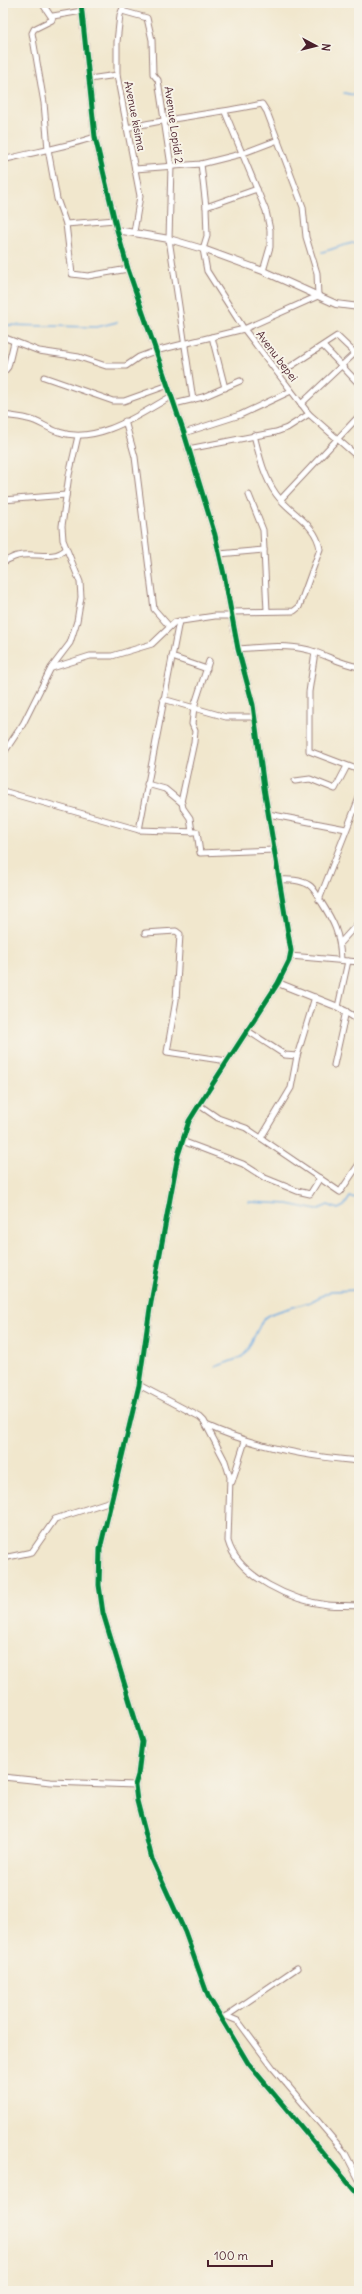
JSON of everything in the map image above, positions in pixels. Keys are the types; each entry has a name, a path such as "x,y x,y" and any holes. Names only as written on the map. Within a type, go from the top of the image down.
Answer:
{"street":[{"path":"42,3 52,18"},
{"path":"81,3 95,137 117,230 166,386 184,433 219,554 238,649 255,717 290,956 278,983 189,1121 182,1141 178,1155 150,1308 139,1385 100,1549 99,1585 103,1613 142,1742 138,1775 135,1785 152,1859 185,1932 208,1996 248,2063 271,2093 359,2196"},
{"name":"Avenue kisima","path":"125,3 122,11 117,42 118,75 126,128 140,196 134,232"},
{"name":"Avenue Lopidi 2","path":"122,11 147,18 152,40 152,74 158,80 162,120 171,166 169,239 183,345 193,400"},
{"path":"82,12 53,16 52,20 34,29 32,32 44,102 48,149 57,199 66,224 72,274 88,276 128,269"},
{"path":"89,79 118,75"},
{"path":"126,128 162,120 225,112 262,104 278,140 303,207 306,238 317,273 318,296"},
{"path":"225,112 241,154 266,211 270,230 270,247 263,272"},
{"path":"3,160 48,149 65,147 95,137"},
{"path":"135,169 201,164 241,154 278,140"},
{"path":"201,164 206,207 207,236 203,249"},
{"path":"206,207 257,189"},
{"path":"66,224 115,220"},
{"path":"117,230 169,239 203,249 263,272 336,304 359,307"},
{"name":"Avenu bepei","path":"203,249 207,271 244,329 301,404 359,458"},
{"path":"3,337 32,349 79,358 106,366 126,366 139,357 155,351 244,329 318,296"},
{"path":"279,374 324,346 337,336 357,355 342,366 301,404"},
{"path":"212,337 225,388"},
{"path":"3,373 8,367 14,342"},
{"path":"324,346 359,384"},
{"path":"44,377 113,401 124,401 166,386"},
{"path":"174,404 193,400 240,381"},
{"path":"184,433 240,416 291,391"},
{"path":"3,415 28,418 58,432 78,436 92,434 125,421 170,397"},
{"path":"188,449 287,428 310,414"},
{"path":"281,499 359,416"},
{"path":"125,421 135,457 154,609 169,626"},
{"path":"51,668 90,656 112,656 152,644 169,626 179,621 231,614 294,611 299,607 320,549 318,541 312,528 276,494 262,464 254,435"},
{"path":"3,754 23,724 51,668 70,643 77,621 81,597 80,582 66,549 62,526 66,495 78,436"},
{"path":"3,500 66,495"},
{"path":"248,495 263,530 267,612"},
{"path":"3,562 18,555 59,555 66,549"},
{"path":"219,554 264,550"},
{"path":"139,830 179,621"},
{"path":"238,649 272,646 315,652 335,662 359,667"},
{"path":"315,652 309,692 309,750 359,770"},
{"path":"172,658 207,669"},
{"path":"181,802 194,742 195,731 192,724 194,707 210,661"},
{"path":"163,699 226,717 255,717"},
{"path":"295,781 310,779 335,789 347,766"},
{"path":"147,784 165,789 181,802 190,818 192,832"},
{"path":"3,791 139,830 197,832 200,853 274,850"},
{"path":"319,900 359,798"},
{"path":"268,814 346,829"},
{"path":"279,880 288,879 309,884 331,916 340,943 341,960"},
{"path":"340,943 359,922"},
{"path":"145,933 176,931 180,934 176,1000 167,1052 227,1061"},
{"path":"290,956 359,962"},
{"path":"338,1007 348,961"},
{"path":"278,983 338,1007 359,1020"},
{"path":"261,1138 291,1088 298,1056 315,997"},
{"path":"334,1065 346,1011"},
{"path":"248,1031 285,1055 298,1056"},
{"path":"199,1105 218,1118 246,1128 340,1192 359,1164"},
{"path":"182,1141 243,1164 265,1178 297,1191 310,1194 320,1178"},
{"path":"139,1385 200,1417 225,1460 231,1485"},
{"path":"206,1425 245,1441 322,1458 359,1461"},
{"path":"245,1441 231,1485 228,1541 230,1550 243,1568 275,1588 311,1602 329,1606 359,1606"},
{"path":"3,1555 8,1557 32,1552 55,1519 111,1501"},
{"path":"3,1777 51,1782 135,1785"},
{"path":"221,2020 297,1968"},
{"path":"226,2016 238,2021 273,2068 345,2153 359,2180"}],"waterway":[{"path":"344,93 359,96"},
{"path":"322,252 359,242"},
{"path":"3,325 97,327 117,322"},
{"path":"3,1075 6,1098 3,1108"},
{"path":"3,1109 3,1122"},
{"path":"249,1202 288,1204 317,1210 328,1205 338,1209 344,1206 350,1197 359,1198"},
{"path":"215,1367 242,1357 247,1351 263,1319 273,1313 310,1302 331,1291 359,1290"}],"cycle path":[{"path":"81,3 95,137 117,230 128,269 184,433 215,535 238,649 253,705 264,788 291,951 289,961 278,983 189,1121 178,1155 150,1308 139,1385 100,1549 99,1585 103,1613 142,1742 138,1775 135,1785 137,1801 152,1859 185,1932 208,1996 248,2063 359,2196"}]}
